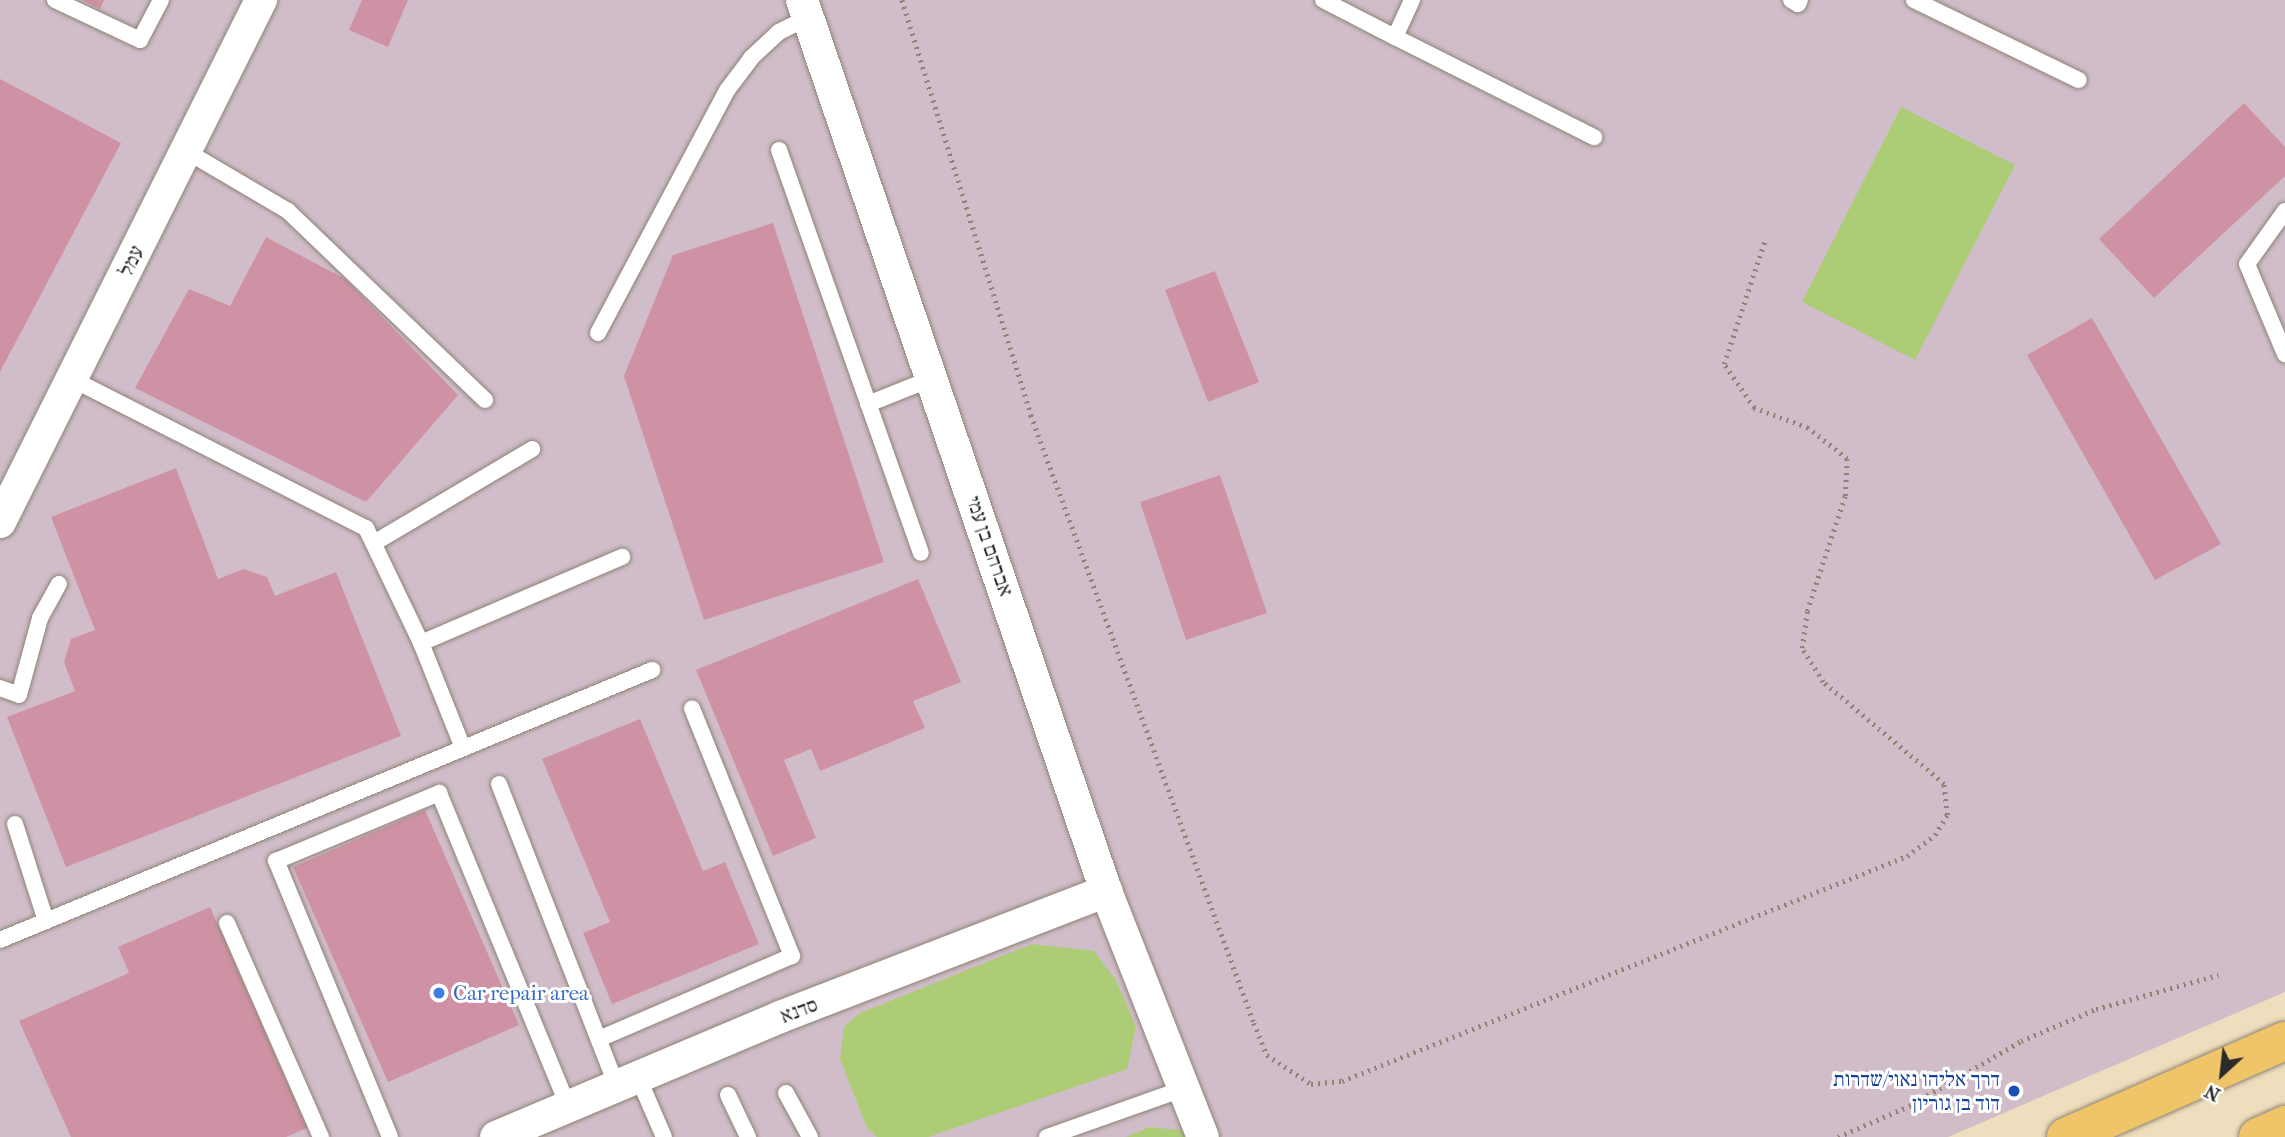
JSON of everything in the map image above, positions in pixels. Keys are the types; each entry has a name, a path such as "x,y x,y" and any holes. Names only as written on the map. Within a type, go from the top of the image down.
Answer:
{"highway":[{"path":"2066,1137 2285,1041"},
{"path":"2258,1137 2285,1125"}],"street":[{"name":"עמל","path":"0,522 261,0"},
{"name":"אברהם בן עמי","path":"805,8 1106,891 1203,1137"},
{"name":"סדנא","path":"496,1137 780,1017 1106,891"},
{"name":"אברהם בן עמי","path":"1185,1088 1215,1137"}],"lane":[{"path":"55,0 140,40 161,0"},
{"path":"1323,0 1594,137"},
{"path":"1395,37 1412,0"},
{"path":"1791,0 1798,4 1800,0"},
{"path":"1914,0 2079,80"},
{"path":"598,333 728,89 751,58 805,8"},
{"path":"779,150 921,553"},
{"path":"186,151 288,211 485,400"},
{"path":"2285,211 2247,264 2285,354"},
{"path":"868,404 933,377"},
{"path":"72,379 366,528 421,643 463,748"},
{"path":"374,543 532,449"},
{"path":"421,643 622,557"},
{"path":"0,688 19,695 40,618 60,584"},
{"path":"0,940 652,670"},
{"path":"599,1038 792,956 692,708"},
{"path":"499,784 599,1038 664,1137"},
{"path":"390,1137 276,861 439,793 568,1106"},
{"path":"15,824 46,921"},
{"path":"227,923 321,1137"},
{"path":"1046,1137 1069,1133 1185,1088"},
{"path":"786,1093 810,1137"},
{"path":"728,1096 748,1137"}],"path":[{"path":"902,0 1031,415 1254,1023 1267,1055 1311,1084 1342,1081 1907,856 1935,835 1947,815 1944,784 1824,682 1802,648 1807,611 1845,496 1847,460 1808,428 1754,408 1724,364 1765,240"},
{"path":"1838,1137 1909,1106 2021,1041 2095,1009 2218,975"}],"shaded area":[{"path":"0,0 2285,0 2285,992 1948,1137 0,1137"}],"green space":[{"path":"1901,107 2015,165 1915,360 1802,302"},
{"path":"1032,944 1094,951 1116,980 1136,1027 1127,1069 928,1137 877,1137 867,1128 840,1059 844,1027 860,1013"},
{"path":"1150,1127 1188,1131 1192,1137 1126,1137"}],"building":[{"path":"82,0 104,0 100,9"},
{"path":"362,0 408,0 388,47 349,30"},
{"path":"0,79 121,143 0,372"},
{"path":"2244,103 2285,147 2285,176 2154,298 2099,239"},
{"path":"773,223 884,562 704,620 624,376 673,255"},
{"path":"266,237 345,279 458,395 366,502 135,388 189,289 230,306"},
{"path":"1215,271 1259,382 1208,402 1165,290"},
{"path":"2092,318 2221,544 2155,580 2027,355"},
{"path":"176,468 218,579 244,569 267,577 275,596 336,572 401,736 66,867 7,717 75,691 64,662 71,639 95,630 51,517"},
{"path":"1220,475 1267,613 1186,640 1140,502"},
{"path":"918,579 961,682 913,701 925,728 820,771 811,749 784,760 816,838 773,856 696,670"},
{"path":"640,719 703,871 725,862 759,944 612,1004 583,933 610,922 542,759"},
{"path":"425,810 519,1025 388,1082 293,867"},
{"path":"210,907 307,1128 286,1137 71,1137 19,1021 129,973 118,947"}],"place":[{"name":"Car repair area","path":"439,993"},
{"name":"דרך אליהו נאוי/שדרות דוד בן גוריון","path":"2014,1091"}]}
